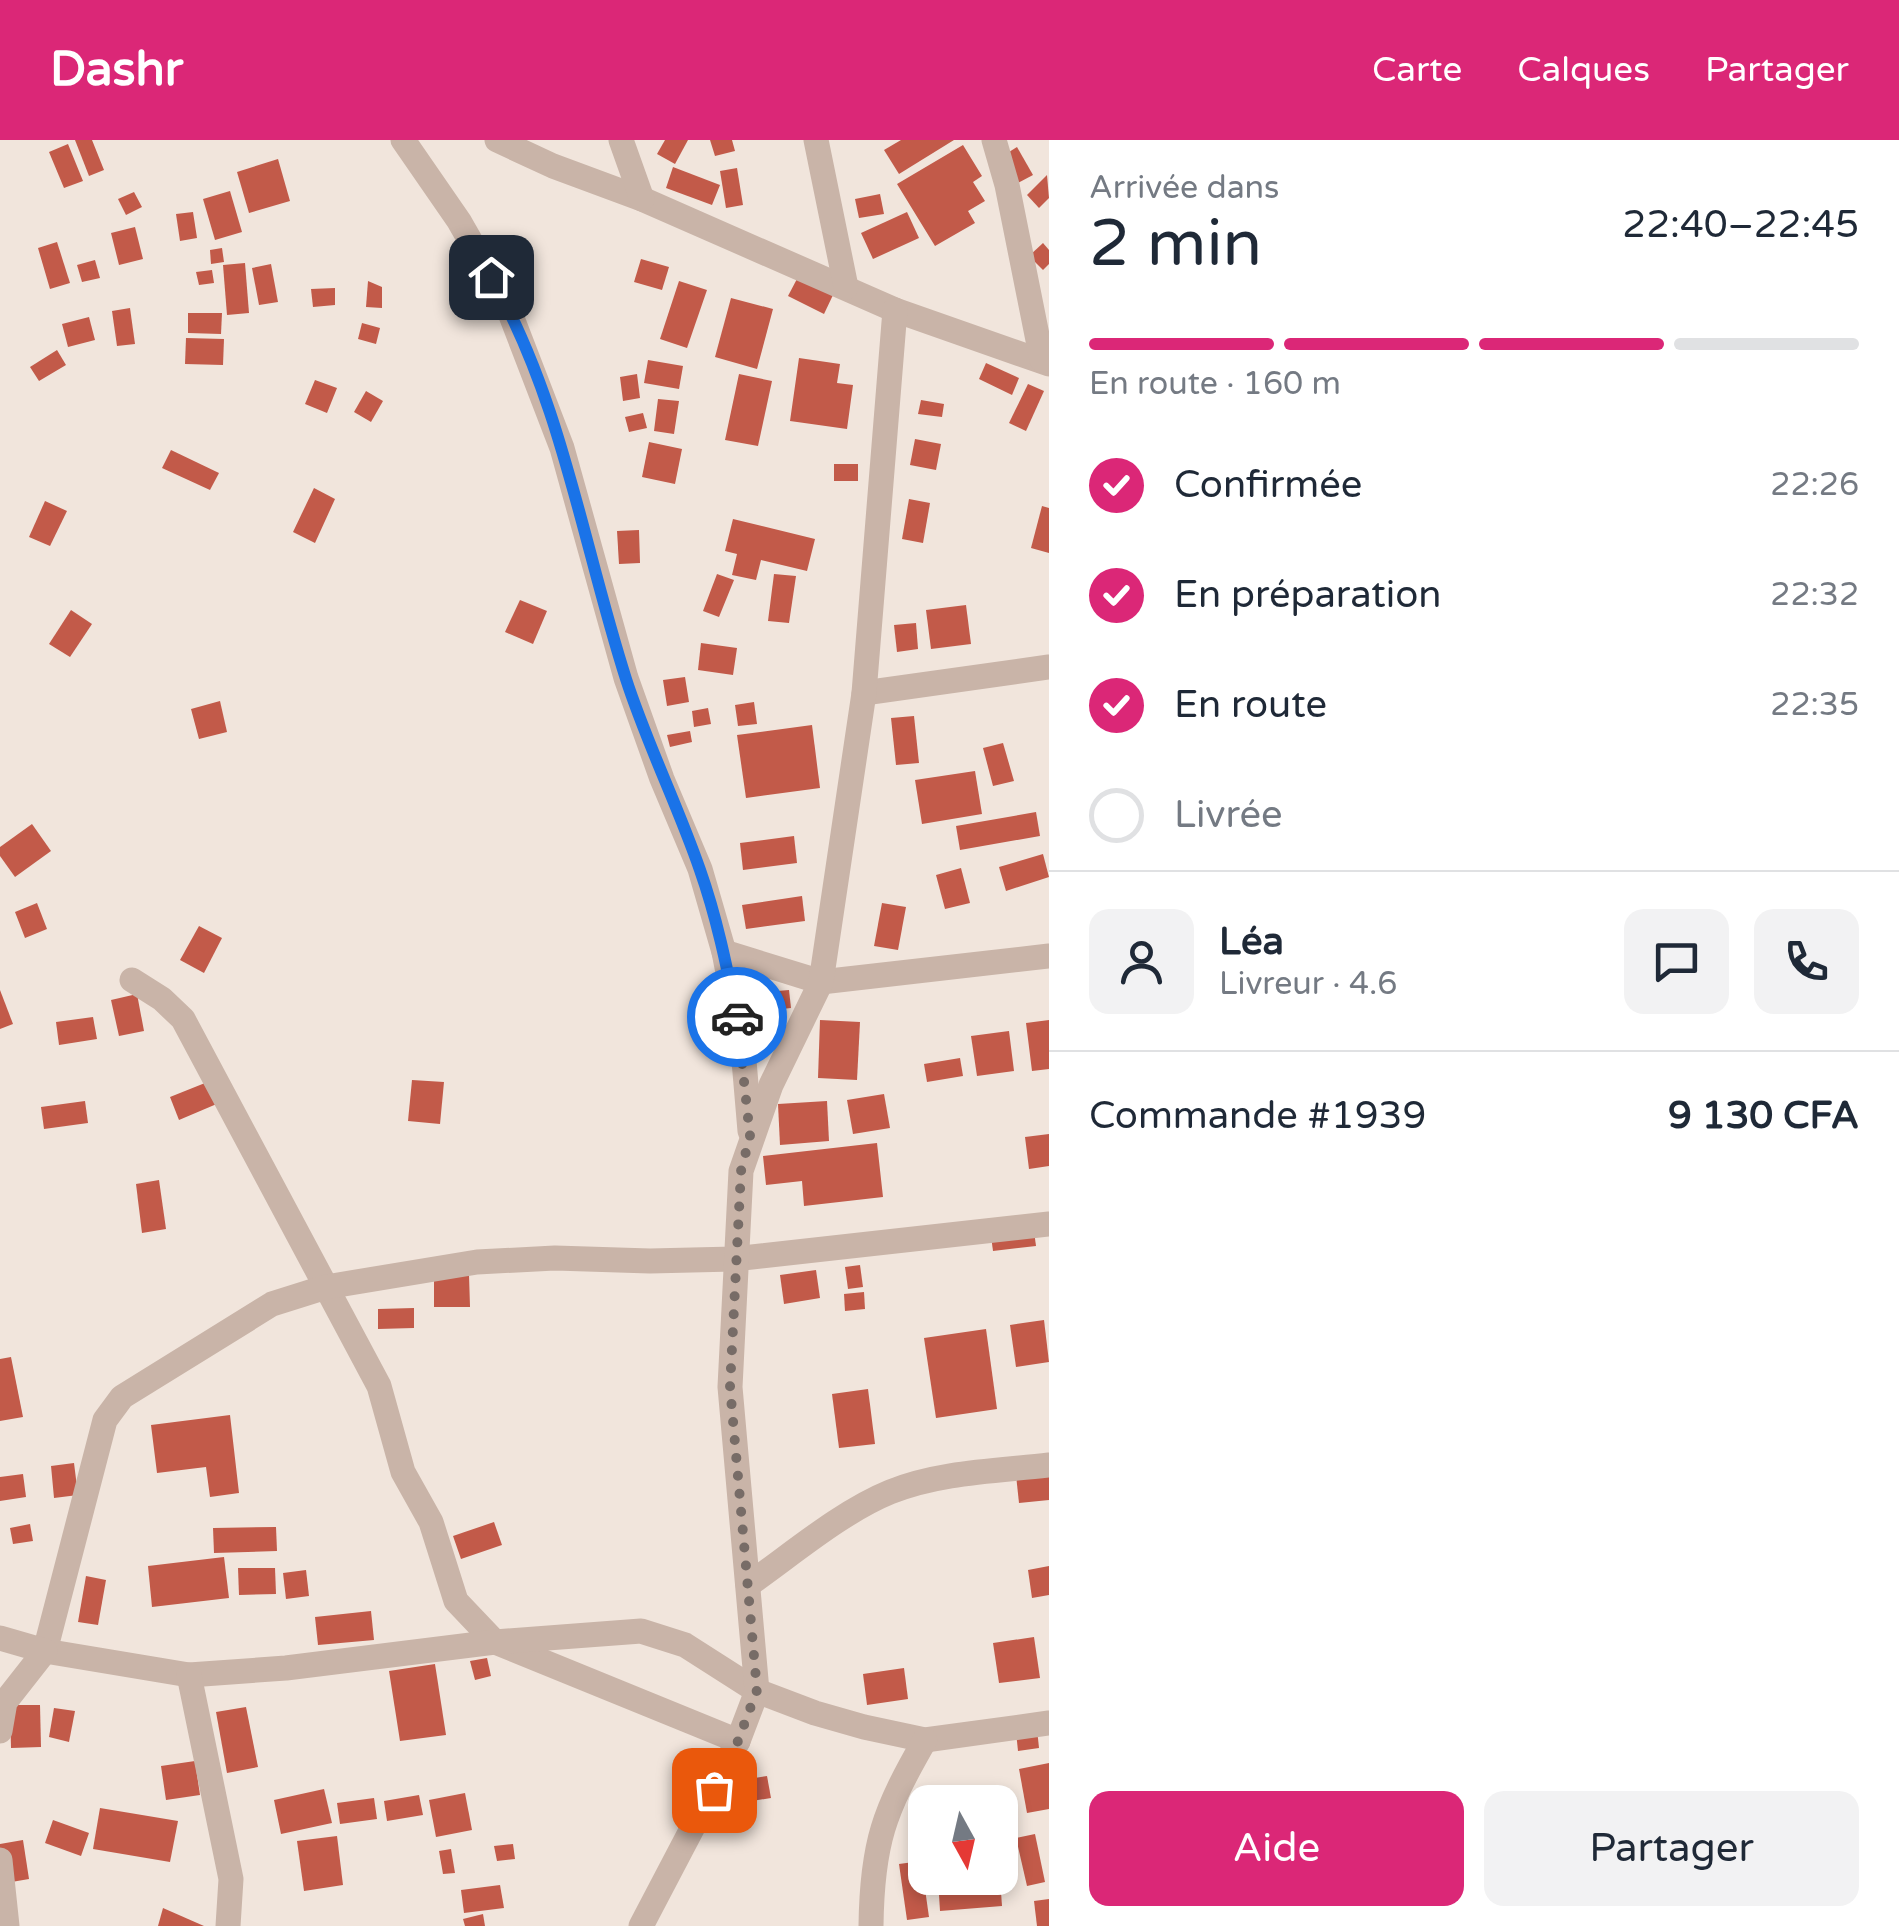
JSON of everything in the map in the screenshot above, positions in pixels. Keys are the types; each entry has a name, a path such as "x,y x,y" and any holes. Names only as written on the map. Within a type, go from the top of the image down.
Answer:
{"street":[{"path":"403,140 458,221 507,306 562,448 626,678 700,869 724,952 743,1049 750,1136"},
{"path":"496,140 895,310 1045,362"},
{"path":"620,140 642,199"},
{"path":"816,140 846,287"},
{"path":"994,140 1045,362"},
{"path":"641,1926 738,1741 757,1690 730,1387 741,1171 750,1136 771,1085 821,982 864,693 895,310"},
{"path":"864,693 1049,667"},
{"path":"724,952 821,982 1049,956"},
{"path":"132,980 162,998 183,1019 379,1386 403,1472 431,1522 456,1601 495,1642 738,1741"},
{"path":"0,1731 5,1702 45,1652 105,1420 122,1397 272,1304 326,1287 477,1262 555,1258 734,1259 1049,1224"},
{"path":"748,1585 888,1492 932,1479 1049,1465"},
{"path":"0,1638 45,1652 188,1675 286,1668 495,1642 641,1631 685,1645 757,1690 816,1713 926,1740 1049,1723"},
{"path":"188,1675 231,1879 228,1926"},
{"path":"871,1926 878,1840 893,1796 926,1740"},
{"path":"0,1860 7,1926"}],"building":[{"path":"75,140 92,140 104,170 89,176"},
{"path":"665,140 688,140 675,164 657,154"},
{"path":"710,140 732,140 735,151 715,156"},
{"path":"901,140 954,140 899,174 884,150"},
{"path":"68,144 83,181 64,188 49,152"},
{"path":"963,145 982,176 973,182 985,201 968,211 975,223 935,246 897,184"},
{"path":"1017,147 1033,175 1016,184 1001,157"},
{"path":"278,159 290,201 249,213 237,172"},
{"path":"673,167 720,185 712,205 666,188"},
{"path":"737,168 743,205 726,208 720,171"},
{"path":"1047,175 1049,198 1039,208 1027,195"},
{"path":"230,191 242,232 215,240 203,199"},
{"path":"134,192 142,207 126,215 118,199"},
{"path":"880,194 884,214 859,218 855,199"},
{"path":"193,212 197,238 180,241 176,214"},
{"path":"907,212 919,238 873,259 861,233"},
{"path":"135,227 143,259 119,265 111,233"},
{"path":"57,242 70,283 50,289 38,248"},
{"path":"1043,243 1049,250 1049,264 1043,270 1029,256"},
{"path":"222,248 224,262 211,264 210,250"},
{"path":"641,259 669,267 662,290 634,282"},
{"path":"95,260 100,278 82,282 77,265"},
{"path":"245,263 249,313 227,315 223,265"},
{"path":"271,264 278,302 259,305 252,268"},
{"path":"212,270 214,283 199,285 196,272"},
{"path":"798,277 833,295 824,314 788,296"},
{"path":"368,281 382,287 382,308 366,307"},
{"path":"679,281 707,290 687,348 660,339"},
{"path":"335,288 335,305 313,307 311,289"},
{"path":"731,298 773,309 757,369 715,357"},
{"path":"130,308 135,344 117,346 112,311"},
{"path":"188,313 222,313 221,334 188,333"},
{"path":"89,317 95,340 68,347 62,324"},
{"path":"362,323 380,328 376,344 358,339"},
{"path":"186,338 224,339 223,365 185,364"},
{"path":"57,350 66,365 39,381 30,367"},
{"path":"799,358 840,364 837,383 853,385 847,429 790,421"},
{"path":"648,360 683,366 679,389 644,383"},
{"path":"986,363 1019,378 1012,395 979,379"},
{"path":"637,374 640,398 623,401 620,377"},
{"path":"739,374 772,381 758,446 725,440"},
{"path":"315,380 337,388 327,413 305,404"},
{"path":"1028,384 1044,391 1026,431 1009,423"},
{"path":"366,391 383,401 371,422 354,412"},
{"path":"658,399 679,401 674,434 654,431"},
{"path":"921,400 944,404 942,417 918,414"},
{"path":"643,413 647,428 629,432 625,417"},
{"path":"915,439 941,444 936,470 910,465"},
{"path":"649,442 682,449 675,484 642,477"},
{"path":"171,450 219,473 210,490 162,468"},
{"path":"834,464 858,464 858,481 834,481"},
{"path":"314,488 335,499 315,543 293,532"},
{"path":"909,499 930,503 923,543 902,539"},
{"path":"45,501 67,511 50,546 29,537"},
{"path":"1042,506 1049,508 1049,553 1031,548"},
{"path":"733,519 815,539 807,571 761,560 756,580 732,575 737,554 725,551"},
{"path":"639,530 640,563 619,564 617,531"},
{"path":"717,574 734,580 719,617 703,611"},
{"path":"774,574 796,576 789,623 768,621"},
{"path":"520,600 547,611 533,644 505,632"},
{"path":"966,605 971,644 931,649 926,610"},
{"path":"71,610 92,624 70,657 49,644"},
{"path":"916,623 918,649 897,652 894,625"},
{"path":"701,643 737,648 733,675 698,670"},
{"path":"685,677 689,702 667,706 663,680"},
{"path":"220,701 227,732 199,739 191,709"},
{"path":"754,702 757,724 738,726 735,705"},
{"path":"708,708 711,724 694,727 692,711"},
{"path":"914,716 919,763 896,765 891,718"},
{"path":"812,725 820,788 746,798 737,735"},
{"path":"690,731 692,742 670,747 667,735"},
{"path":"1003,743 1014,781 993,786 983,748"},
{"path":"975,771 982,814 922,824 915,780"},
{"path":"1036,812 1040,836 960,850 956,826"},
{"path":"32,824 51,851 15,877 0,856 0,847"},
{"path":"794,836 797,863 743,870 740,843"},
{"path":"1043,854 1049,877 1006,891 999,867"},
{"path":"961,868 970,903 945,909 936,875"},
{"path":"802,896 805,921 746,929 742,905"},
{"path":"37,903 47,929 25,938 15,912"},
{"path":"882,903 906,907 898,950 874,946"},
{"path":"199,926 222,938 204,973 180,960"},
{"path":"0,990 13,1024 0,1029"},
{"path":"789,990 791,1008 754,1012 752,993"},
{"path":"137,994 144,1031 119,1036 111,1000"},
{"path":"93,1017 97,1039 59,1045 56,1022"},
{"path":"820,1020 860,1022 857,1080 818,1078"},
{"path":"1049,1020 1049,1069 1032,1071 1026,1023"},
{"path":"1009,1031 1014,1071 977,1076 971,1036"},
{"path":"960,1058 963,1076 927,1082 924,1064"},
{"path":"412,1080 444,1082 440,1124 408,1121"},
{"path":"210,1081 219,1103 179,1120 170,1097"},
{"path":"884,1094 890,1128 853,1134 847,1100"},
{"path":"85,1101 88,1123 44,1129 41,1107"},
{"path":"827,1101 829,1141 780,1145 778,1104"},
{"path":"1049,1134 1049,1166 1029,1169 1025,1137"},
{"path":"877,1143 883,1197 804,1206 802,1181 766,1185 763,1156"},
{"path":"159,1180 166,1229 142,1233 136,1184"},
{"path":"1034,1231 1036,1246 993,1251 991,1236"},
{"path":"860,1265 863,1287 848,1289 845,1267"},
{"path":"816,1270 820,1298 784,1304 780,1275"},
{"path":"469,1274 470,1307 434,1307 434,1275"},
{"path":"864,1292 865,1309 845,1311 844,1294"},
{"path":"414,1308 414,1328 378,1329 378,1309"},
{"path":"1044,1320 1049,1362 1016,1367 1010,1325"},
{"path":"986,1329 997,1409 936,1418 924,1338"},
{"path":"11,1357 23,1417 0,1421 0,1359"},
{"path":"868,1389 875,1444 839,1448 832,1394"},
{"path":"230,1415 239,1493 210,1497 206,1467 157,1473 151,1425"},
{"path":"74,1463 78,1495 54,1498 51,1466"},
{"path":"1049,1471 1049,1500 1019,1503 1016,1475"},
{"path":"23,1474 26,1497 0,1501 0,1477"},
{"path":"494,1522 502,1545 461,1559 453,1536"},
{"path":"30,1524 33,1541 13,1544 10,1528"},
{"path":"276,1527 277,1551 214,1553 213,1528"},
{"path":"224,1557 229,1598 152,1607 148,1566"},
{"path":"1049,1566 1049,1595 1032,1598 1028,1570"},
{"path":"238,1568 275,1568 276,1594 239,1595"},
{"path":"306,1570 309,1596 286,1599 283,1573"},
{"path":"86,1576 106,1580 98,1625 78,1622"},
{"path":"371,1611 374,1640 318,1645 315,1617"},
{"path":"1034,1637 1040,1678 999,1683 993,1643"},
{"path":"487,1658 491,1676 475,1680 470,1661"},
{"path":"435,1664 446,1735 400,1741 389,1671"},
{"path":"904,1668 908,1699 867,1705 863,1674"},
{"path":"10,1705 40,1705 41,1747 11,1748"},
{"path":"246,1707 258,1767 227,1773 216,1712"},
{"path":"54,1708 75,1711 69,1742 49,1737"},
{"path":"1037,1729 1039,1748 1018,1751 1016,1732"},
{"path":"195,1761 200,1795 166,1800 161,1766"},
{"path":"1049,1763 1049,1809 1027,1813 1019,1769"},
{"path":"767,1776 771,1798 746,1802 742,1780"},
{"path":"324,1789 332,1823 281,1834 274,1800"},
{"path":"465,1793 472,1830 436,1837 429,1800"},
{"path":"419,1795 423,1815 387,1821 384,1801"},
{"path":"374,1798 377,1819 340,1824 337,1803"},
{"path":"100,1808 178,1821 170,1862 93,1849"},
{"path":"53,1820 89,1833 81,1856 45,1843"},
{"path":"1035,1834 1045,1882 1027,1886 1018,1838"},
{"path":"337,1836 343,1885 304,1891 297,1841"},
{"path":"23,1840 29,1879 0,1884 0,1844"},
{"path":"513,1844 515,1859 497,1861 494,1846"},
{"path":"451,1849 455,1873 443,1874 439,1851"},
{"path":"908,1863 908,1895 926,1895 929,1917 907,1920 899,1864"},
{"path":"500,1885 504,1908 464,1913 461,1890"},
{"path":"939,1895 1001,1895 1002,1906 940,1911"},
{"path":"1049,1899 1049,1926 1037,1926 1034,1901"},
{"path":"163,1908 204,1926 158,1926"},
{"path":"483,1914 485,1926 465,1926 463,1919"}],"way so far":[{"path":"714,1790 757,1690 730,1387 741,1171 750,1136 737,1017"}],"route":[{"path":"491,277 507,306 562,448 626,678 700,869 724,952 737,1017"}]}
